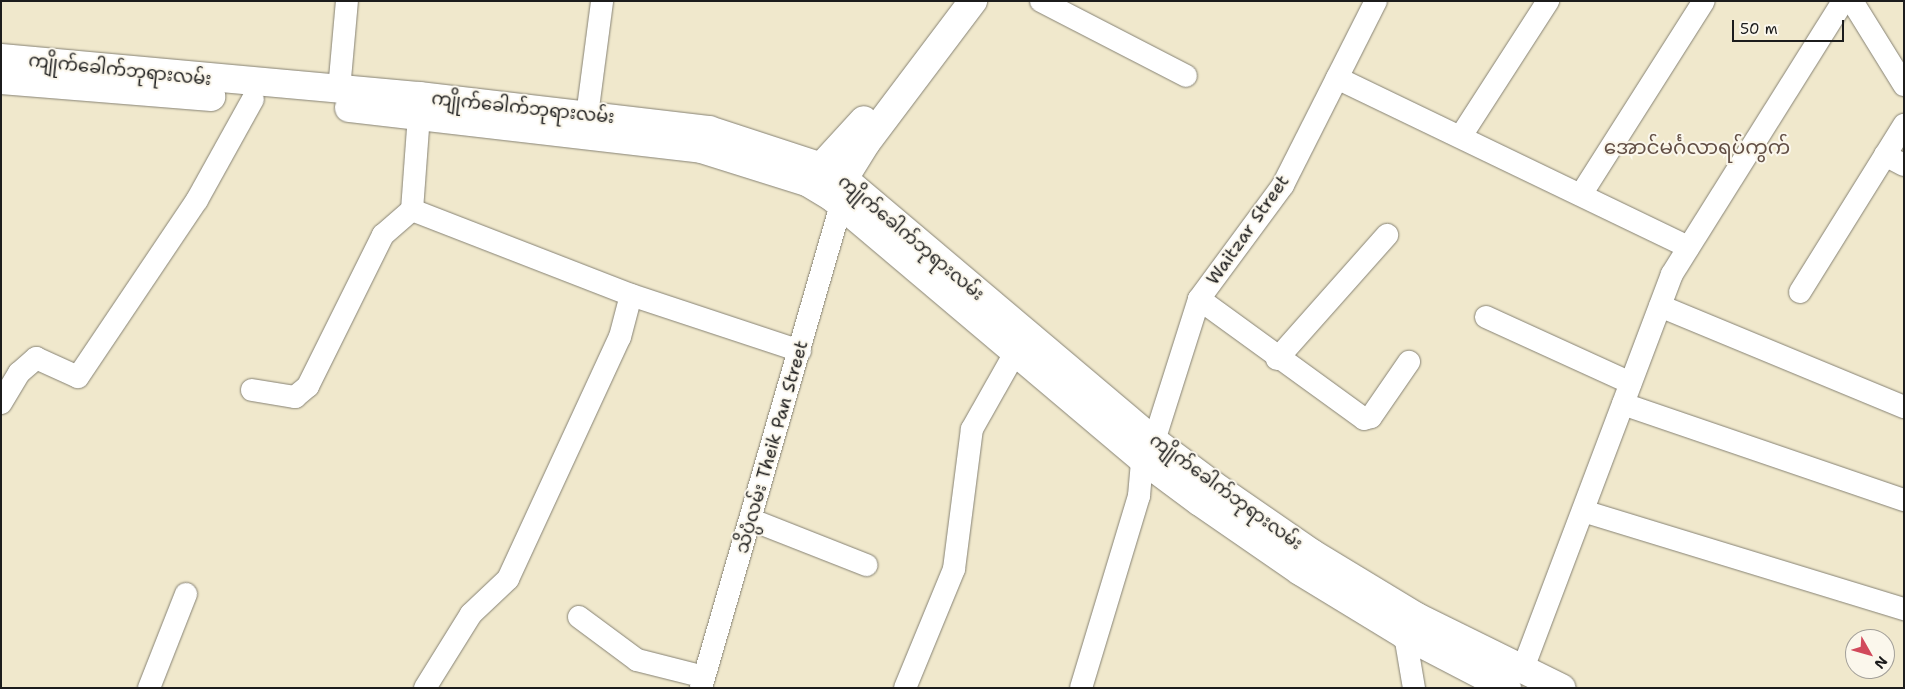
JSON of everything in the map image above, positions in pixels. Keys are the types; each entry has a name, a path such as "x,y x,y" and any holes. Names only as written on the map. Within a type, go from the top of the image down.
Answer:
{"main road":[{"path":"814,175 856,130 955,1"},
{"path":"843,192 866,142 973,1"},
{"name":"ကျိုက်ခေါက်ဘုရားလမ်း","path":"1,58 339,90 420,107"},
{"name":"ကျိုက်ခေါက်ဘုရားလမ်း","path":"1,80 90,91 420,107 586,124 709,130 814,175 843,192 1148,450 1300,571 1405,635 1515,680 1561,688"},
{"name":"ကျိုက်ခေါက်ဘုရားလမ်း","path":"843,192 1015,353 1148,450 1515,680"}],"street":[{"path":"339,90 347,1"},
{"path":"586,124 602,1"},
{"path":"1041,1 1186,76"},
{"name":"Waitzar Street","path":"1081,688 1138,496 1148,450 1199,300 1283,185 1376,1"},
{"path":"1462,136 1548,1"},
{"path":"1582,193 1704,1"},
{"path":"1515,680 1583,511 1660,306 1688,247 1843,1"},
{"path":"1852,1 1904,85"},
{"path":"1337,78 1582,193 1688,247"},
{"path":"1,403 19,373 36,358 78,377 197,200 253,99"},
{"path":"252,390 295,396 308,386 383,235 412,210 420,107"},
{"path":"1800,292 1895,160 1904,125"},
{"name":"သိပ္ပံလမ်း Theik Pan Street","path":"703,682 752,520 843,192"},
{"path":"412,210 631,295 800,351"},
{"path":"1277,359 1387,235"},
{"path":"425,688 471,614 508,579 620,337 631,295"},
{"path":"1199,300 1277,359 1368,420 1409,362"},
{"path":"1660,306 1904,407"},
{"path":"1486,316 1631,383"},
{"path":"904,688 954,569 972,429 1015,353"},
{"path":"1623,404 1904,500"},
{"path":"1583,511 1904,608"},
{"path":"752,520 866,565"},
{"path":"150,688 186,594"},
{"path":"579,617 637,660 703,682"},
{"path":"1405,635 1414,688"}],"district":[{"name":"အောင်မင်္ဂလာရပ်ကွက်","path":"1697,147"}]}
